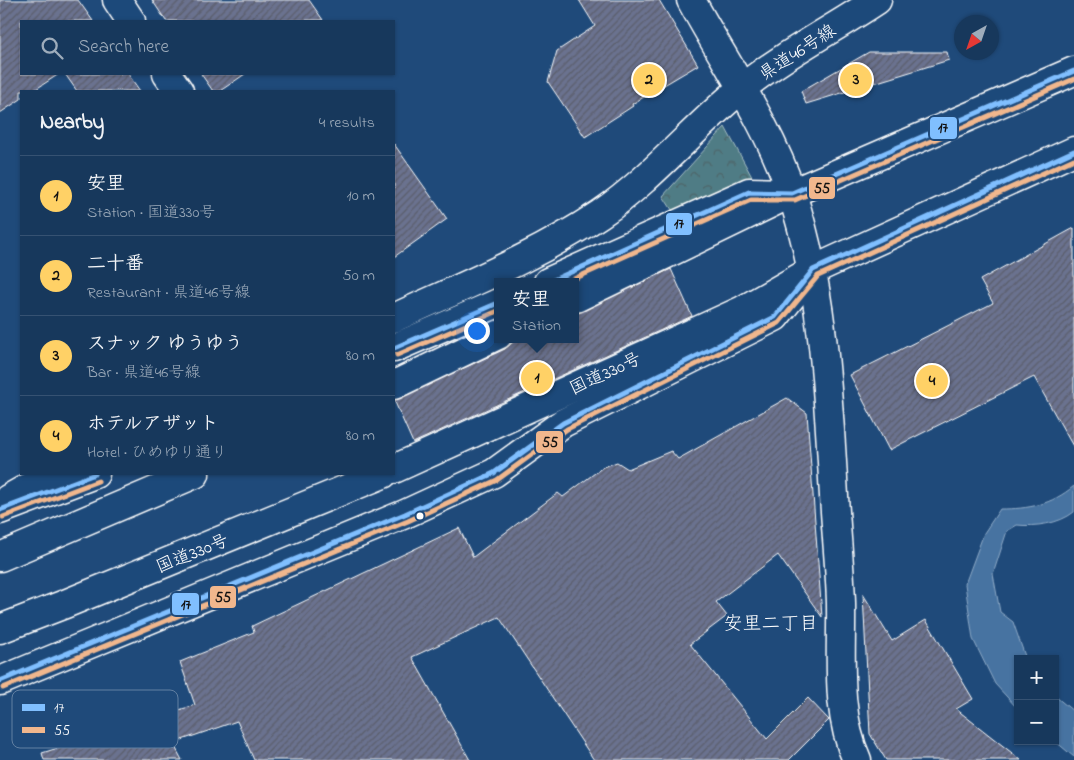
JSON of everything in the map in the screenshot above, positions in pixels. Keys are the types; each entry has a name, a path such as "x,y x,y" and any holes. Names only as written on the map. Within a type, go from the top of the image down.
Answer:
{"main road":[{"path":"117,0 130,20"},
{"path":"691,0 742,88 770,142 792,193 813,270 822,337 830,430 841,600 843,710 848,740 857,760"},
{"name":"県道46号線","path":"395,318 525,256 601,214 632,189 703,120 742,88 776,63 877,0"},
{"path":"579,297 792,193 1074,71"},
{"path":"168,75 177,90"},
{"name":"国道330号","path":"395,469 743,310 813,270 1074,150"},
{"path":"557,278 749,192 792,193"},
{"path":"0,681 405,514 494,473 563,424 775,317 813,270"},
{"path":"395,348 494,305"},
{"path":"395,385 494,337"},
{"path":"0,503 50,475"},
{"path":"0,510 92,475"},
{"path":"5,555 193,475"},
{"name":"国道330号","path":"0,629 381,475"}],"green space":[{"path":"725,127 752,177 674,213 663,196"}],"water":[{"path":"1074,486 1074,512 1047,524 1017,525 1007,531 993,574 1000,612 1013,622 1025,655 1014,655 1014,705 995,684 973,639 965,584 984,533 1000,509 1039,505 1057,498"},
{"path":"1059,699 1074,712 1074,757 1059,744"}],"building":[{"path":"0,0 78,0 92,20 20,20 20,75 57,75 35,90 20,90 20,100 0,113"},
{"path":"152,0 309,0 323,20 165,20"},
{"path":"579,0 659,0 698,65 632,104 633,106 585,137 548,82 557,51 595,26"},
{"path":"869,52 947,52 949,60 806,104 801,91"},
{"path":"66,75 129,75 139,90 76,90"},
{"path":"202,75 244,75 221,90 212,90"},
{"path":"395,145 447,219 395,256"},
{"path":"1074,228 1074,448 1034,377 889,450 850,375 993,303 980,280"},
{"path":"671,269 692,316 413,443 395,400 505,349 512,343 579,343 579,312"},
{"path":"787,398 807,413 822,617 778,555 716,602 727,616 690,644 767,739 808,698 829,720 789,760 594,760 499,617 412,657 470,760 254,760 237,721 178,741 178,710 195,705 180,662 254,632 252,626 459,528 473,557 558,493 563,497 603,467 617,462 628,469 671,451 678,459"},
{"path":"863,594 892,641 926,620 973,699 956,709 1021,760 886,760 870,734"},
{"path":"58,748 176,748 182,760 44,760 42,753"}],"transit line":[{"name":"17","path":"558,278 749,192 792,193 1074,71"},
{"name":"55","path":"576,278 751,200 795,200 1074,79"},
{"name":"17","path":"0,681 405,514 494,473 563,423 775,317 813,270 1074,151"},
{"name":"55","path":"3,688 408,521 497,480 567,429 779,323 818,276 1074,159"},
{"name":"17","path":"395,348 494,305"},
{"name":"55","path":"397,355 494,313"},
{"name":"17","path":"0,510 92,475"},
{"name":"55","path":"3,517 98,481"}],"place":[{"name":"二十番","path":"649,80"},
{"name":"スナック ゆうゆう","path":"856,80"},
{"name":"安里","path":"537,378"},
{"name":"ホテルアザット","path":"932,381"}],"district":[{"name":"安里二丁目","path":"771,622"}]}
